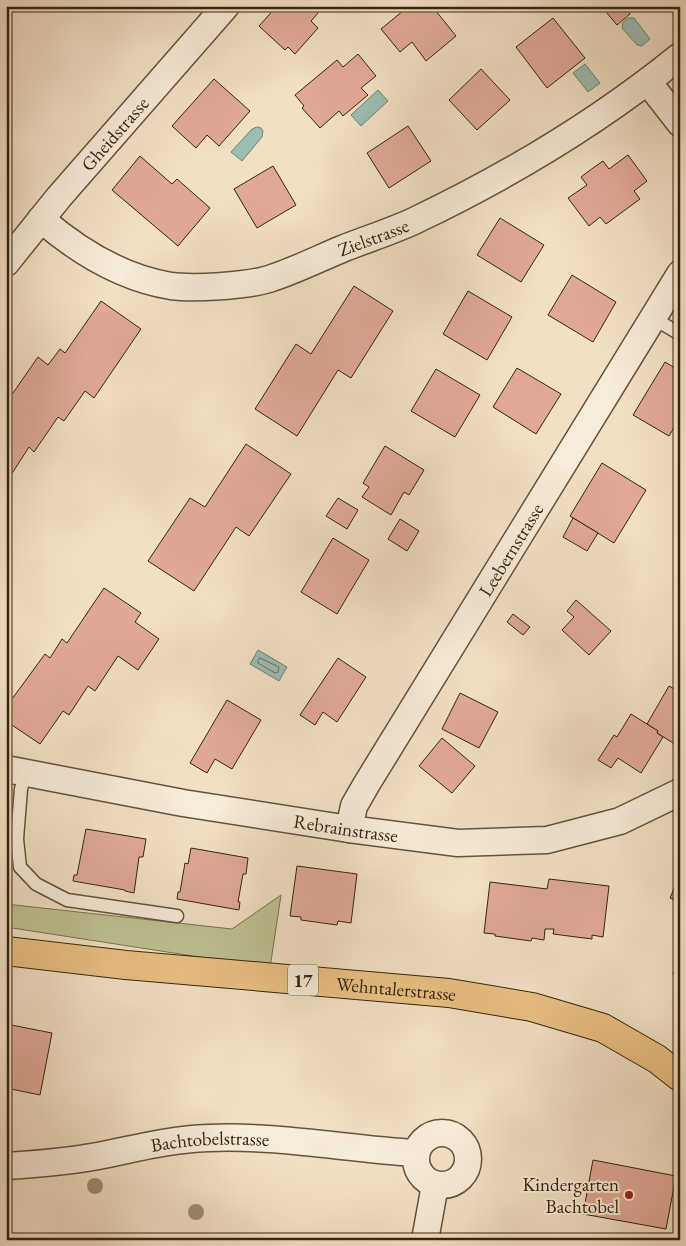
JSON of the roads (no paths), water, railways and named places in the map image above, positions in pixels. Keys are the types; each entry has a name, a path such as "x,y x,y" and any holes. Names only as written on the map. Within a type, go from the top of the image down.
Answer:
{"main road":[{"name":"Wehntalerstrasse","path":"6,951 126,965 449,993 532,1007 603,1028 657,1059 680,1077"}],"street":[{"name":"Gheidstrasse","path":"6,263 41,219 226,6"},
{"name":"Zielstrasse","path":"41,219 64,239 95,258 133,276 171,286 235,285 268,279 416,220 524,163 648,82 680,56"},
{"path":"648,82 680,124"},
{"name":"Leebernstrasse","path":"349,829 354,806 680,274"},
{"name":"Rebrainstrasse","path":"16,771 183,803 349,829 458,843 547,840 620,821 680,792"},
{"path":"443,1132 452,1134 465,1146 468,1154 466,1172 453,1184 435,1185 422,1176 418,1170 416,1153 426,1138 443,1132"},
{"name":"Bachtobelstrasse","path":"6,1166 50,1163 106,1154 145,1145 208,1138 270,1138 416,1153"},
{"path":"425,1240 435,1185"}],"lane":[{"path":"653,318 680,334"},
{"path":"16,771 21,789 16,839 20,867 36,884 67,900 177,916"}],"water":[{"path":"628,18 634,18 650,39 642,46 637,45 622,28 623,22"},
{"path":"585,64 600,83 588,92 573,73"},
{"path":"378,90 388,101 361,126 351,115"},
{"path":"257,127 263,131 262,137 242,161 231,152 252,129"},
{"path":"258,650 287,667 279,681 250,664"}],"place":[{"name":"Kindergarten Bachtobel","path":"629,1195"}]}
